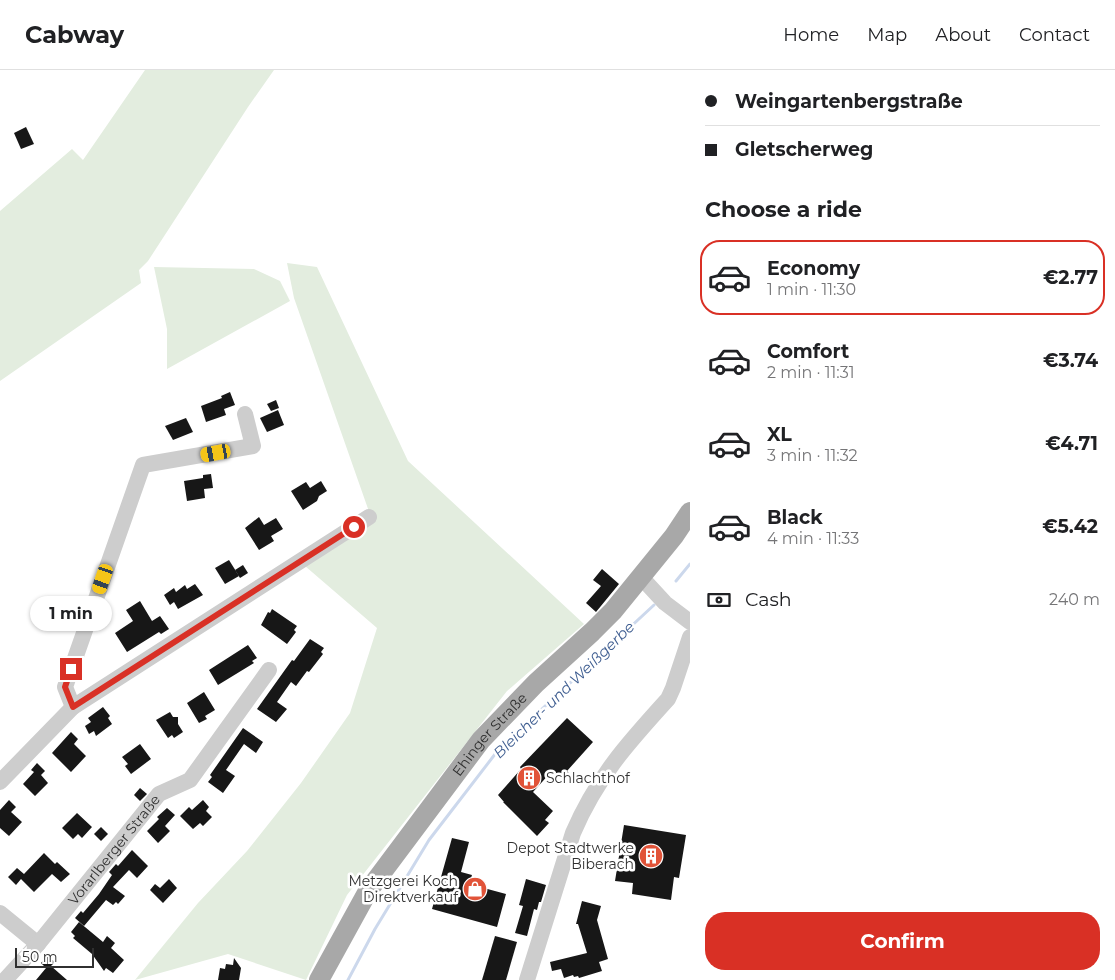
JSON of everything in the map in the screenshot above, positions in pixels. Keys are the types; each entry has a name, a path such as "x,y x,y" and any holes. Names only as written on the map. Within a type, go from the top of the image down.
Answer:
{"main road":[{"name":"Ehinger Straße","path":"319,980 368,891 482,740 536,683 599,625 641,577 674,536 690,512"}],"street":[{"path":"73,707 65,687 142,465 252,446 245,414"},
{"path":"0,782 73,707 368,517"},
{"path":"641,577 665,603 690,622"},
{"path":"527,980 582,810 614,761 668,699 690,637"},
{"name":"Vorarlberger Straße","path":"5,980 38,944 159,794 190,780 270,670"},
{"path":"0,914 38,944"}],"green space":[{"path":"145,70 274,70 148,261 139,270 141,283 0,381 0,211 72,149 83,160"},
{"path":"287,263 317,267 408,461 584,624 507,691 347,895 306,980 228,954 135,980 198,903 247,851 301,783 350,713 377,628 305,566 373,523 294,298"},
{"path":"154,267 254,269 280,281 290,301 167,369 167,329"}],"building":[{"path":"26,127 34,144 21,149 14,133"},
{"path":"230,392 235,405 224,409 226,415 206,422 201,406 222,398 221,396"},
{"path":"276,400 279,408 271,411 267,404"},
{"path":"278,410 284,425 267,432 260,418"},
{"path":"186,418 193,432 173,440 165,426"},
{"path":"211,474 213,488 204,489 205,498 187,501 184,481 203,478 203,475"},
{"path":"321,481 327,491 319,496 317,501 303,510 291,491 306,482 310,488"},
{"path":"259,517 264,525 276,518 283,529 271,536 274,541 259,550 245,528"},
{"path":"229,560 239,576 225,584 215,568"},
{"path":"243,565 248,573 240,578 235,570"},
{"path":"602,569 619,584 596,612 586,603 601,586 593,580"},
{"path":"195,584 203,595 178,609 174,602 170,605 164,595 174,588 176,592 185,585 187,589"},
{"path":"140,601 152,621 160,616 169,629 161,634 159,632 127,652 115,633 133,621 126,610"},
{"path":"272,609 297,626 294,630 296,632 287,644 261,625 268,612 270,613"},
{"path":"310,639 324,648 321,652 323,654 296,686 291,682 277,702 287,709 276,722 257,709 292,660 294,661"},
{"path":"248,645 257,658 252,661 254,663 218,685 209,670"},
{"path":"204,692 215,710 205,716 207,719 199,723 187,703"},
{"path":"103,707 110,716 108,718 112,724 96,736 94,731 89,734 85,726 91,722 88,718"},
{"path":"170,712 173,717 178,717 178,724 183,732 174,738 172,735 168,738 156,720"},
{"name":"Schlachthof","path":"567,718 593,742 567,771 572,777 566,784 552,771 533,792 553,811 545,820 549,823 537,836 498,795 521,769 520,767"},
{"path":"243,728 263,742 256,753 244,744 226,770 235,776 223,793 208,782 212,777 210,775"},
{"path":"71,732 78,739 74,744 86,756 71,772 52,753"},
{"path":"140,744 151,759 131,774 125,766 128,764 122,757"},
{"path":"37,763 45,771 41,775 48,783 35,796 23,784 34,772 31,770"},
{"path":"140,788 147,794 140,801 134,795"},
{"path":"9,800 16,807 11,812 22,822 9,836 0,828 0,810"},
{"path":"203,800 209,807 206,811 212,817 203,826 200,823 193,829 180,816 189,807 192,810"},
{"path":"167,808 175,815 165,826 170,831 158,843 147,831 159,819 157,817"},
{"path":"77,813 92,827 82,838 78,834 73,839 62,828"},
{"name":"Depot Stadtwerke Biberach","path":"624,825 686,835 679,878 674,877 671,900 632,894 633,883 615,881"},
{"path":"101,827 108,834 101,841 94,834"},
{"path":"452,838 469,842 461,872 472,875 469,884 506,894 497,927 432,909"},
{"path":"132,850 148,866 137,878 129,870 113,887 125,896 118,904 116,902 113,905 106,900 84,926 75,918 81,911 83,913 99,894 112,875 109,872 116,864 118,866"},
{"path":"44,853 55,864 57,862 70,874 61,882 52,874 34,892 21,879 16,885 8,877 17,868 24,874"},
{"path":"169,879 177,888 163,903 150,890 155,884 160,888"},
{"path":"526,879 546,885 537,910 534,909 527,936 515,933 523,906 519,905"},
{"path":"582,901 601,906 597,920 608,959 599,962 602,971 579,978 573,975 564,978 561,969 552,971 550,962 587,953 578,924 576,924"},
{"path":"79,922 103,942 107,936 115,943 111,948 124,960 113,973 106,968 104,971 92,954 73,938 75,936 71,932"},
{"path":"495,936 517,942 506,980 482,980"},
{"path":"47,956 55,962 51,966 67,980 36,980 46,968 41,963"},
{"path":"234,958 241,968 239,980 218,980 220,968 225,969 226,964 233,965"}],"waterway":[{"name":"Bleicher- und Weißgerbe","path":"676,581 690,564"},
{"name":"Bleicher- und Weißgerbe","path":"348,980 375,929 429,840 499,749 654,605"}],"place":[{"name":"Schlachthof","path":"529,778"},
{"name":"Depot Stadtwerke Biberach","path":"651,856"},
{"name":"Metzgerei Koch Direktverkauf","path":"475,889"}],"route":[{"path":"71,669 65,687 73,707 354,527"}]}
